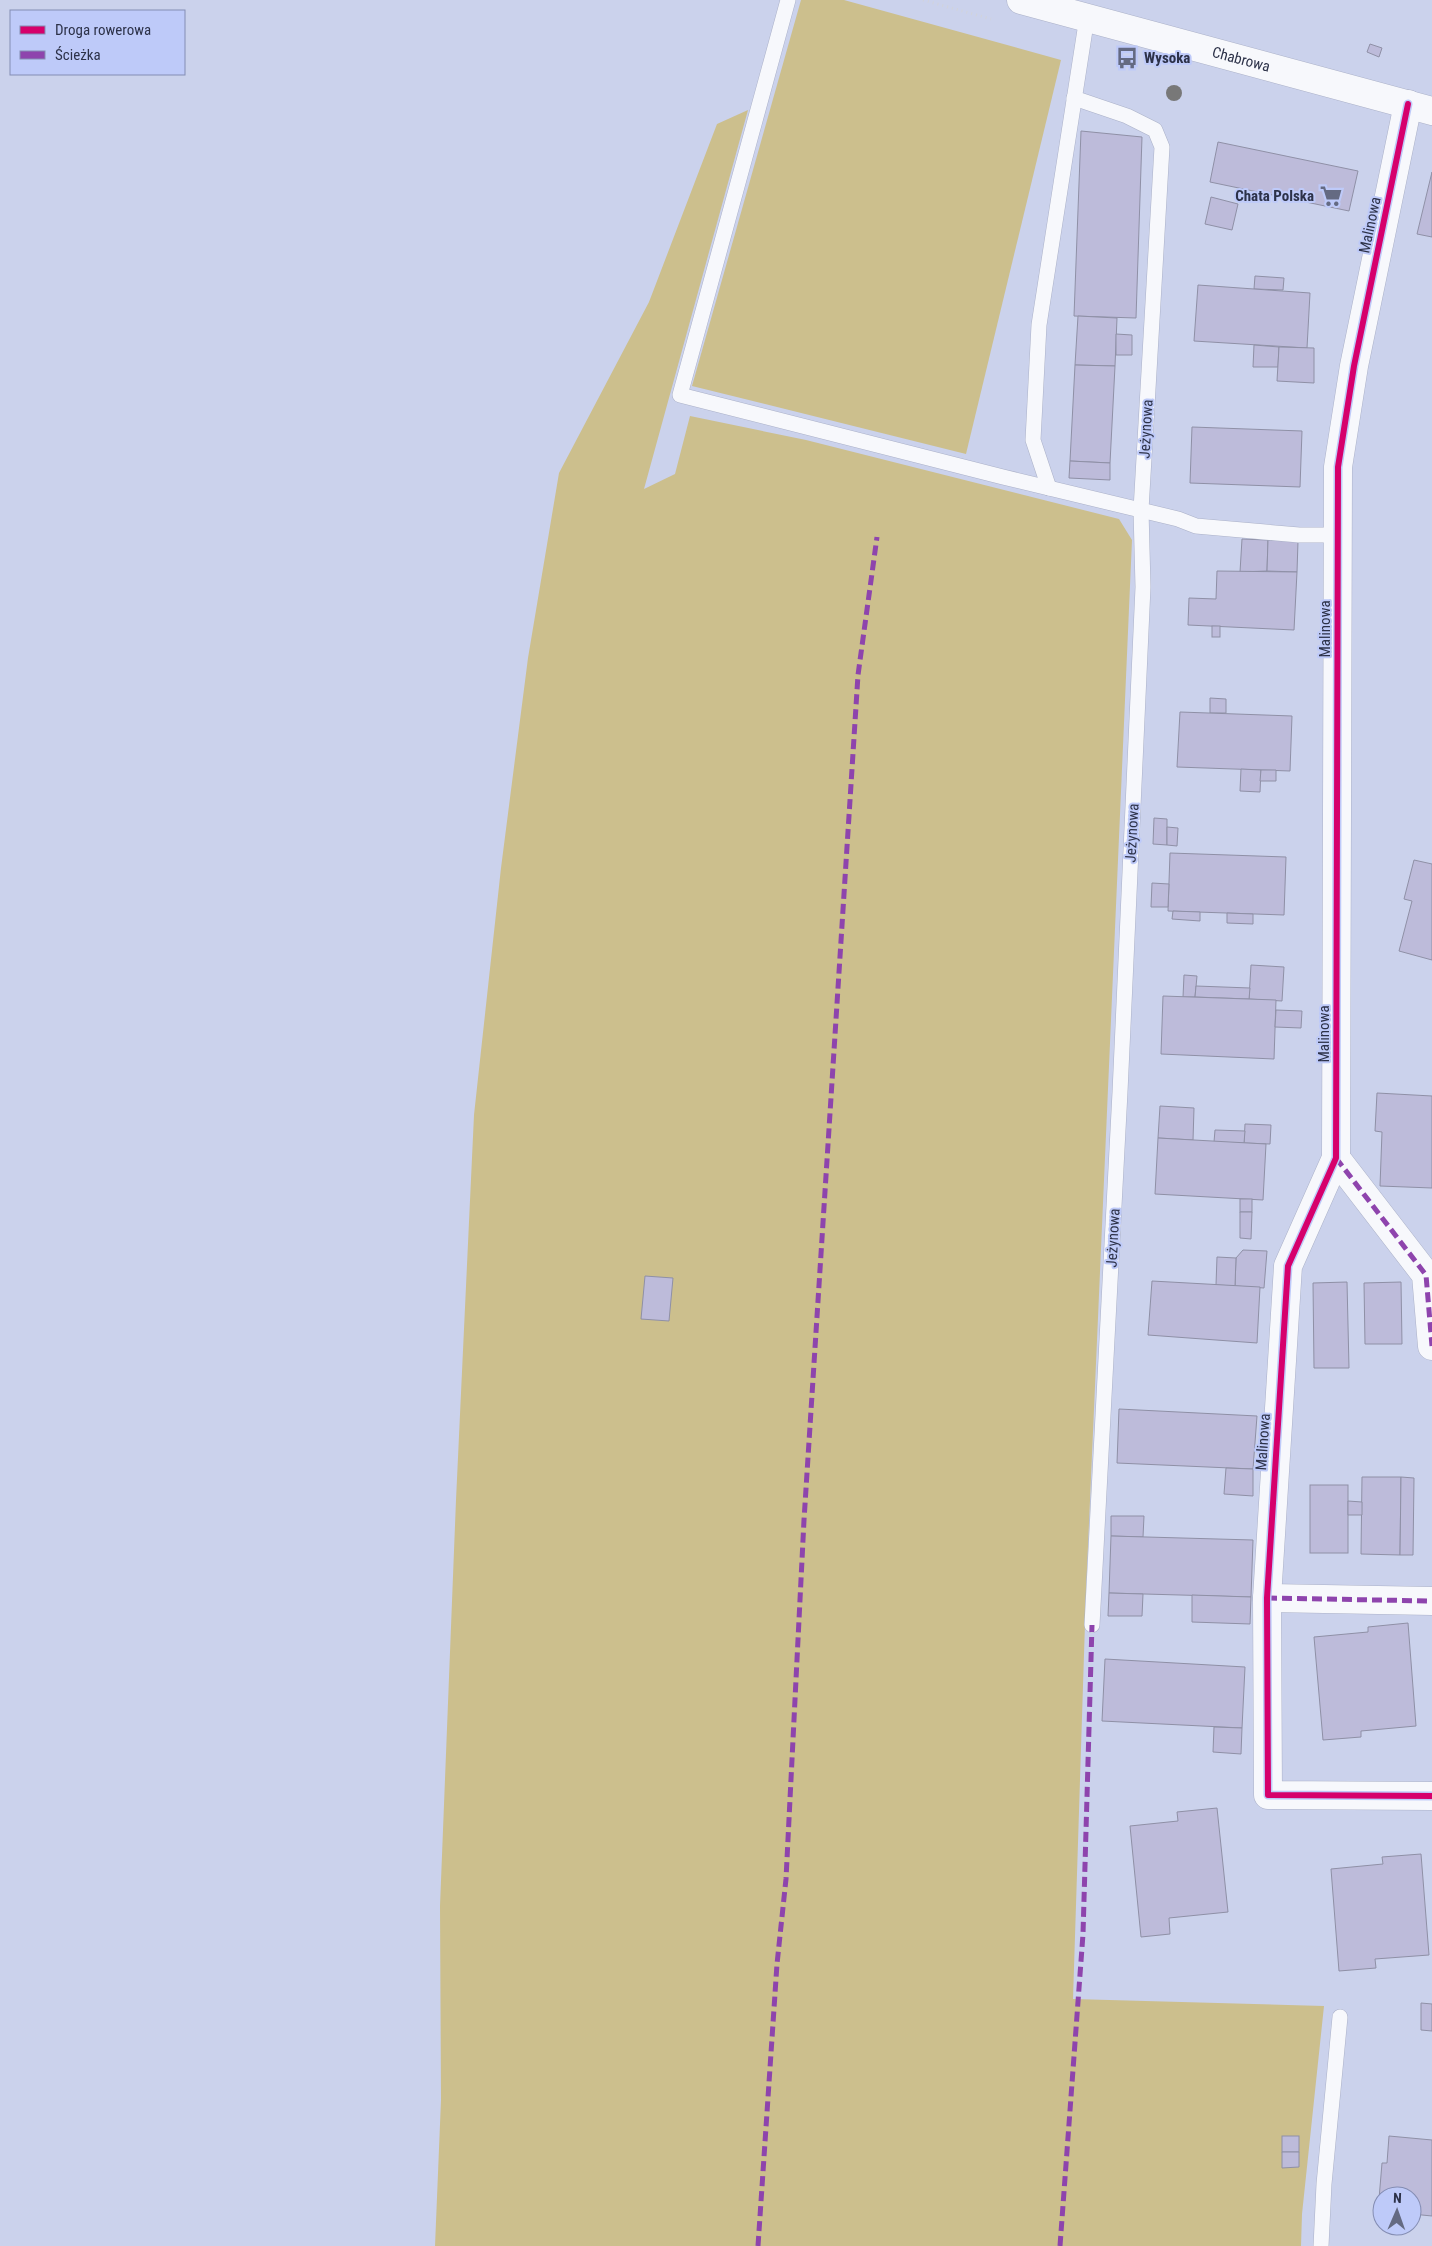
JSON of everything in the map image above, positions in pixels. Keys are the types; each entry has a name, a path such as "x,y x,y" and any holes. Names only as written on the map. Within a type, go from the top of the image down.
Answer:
{"street":[{"name":"Chabrowa","path":"1021,0 1420,108"},
{"name":"Malinowa","path":"1420,108 1354,366 1338,467 1336,1158 1288,1266 1267,1598 1268,1795 1432,1796"},
{"path":"1336,1158 1426,1275 1432,1346"},
{"path":"1267,1598 1432,1601"}],"lane":[{"path":"788,0 680,396 1178,519 1196,526 1300,535 1338,535"},
{"path":"1049,488 1033,440 1039,325 1087,17"},
{"name":"Jeżynowa","path":"1074,98 1127,116 1155,130 1162,147 1141,510 1143,587 1121,1072 1092,1625"},
{"path":"1321,2246 1324,2184 1340,2017"}],"shaded area":[{"path":"801,0 844,0 1061,60 966,454 692,386"},
{"path":"748,110 644,489 675,474 690,416 806,440 1119,519 1132,540 1086,1592 1073,1999 1324,2006 1302,2214 1301,2246 435,2246 441,2100 440,1906 474,1115 501,868 528,658 559,473 649,302 717,124"}],"building":[{"path":"1370,44 1382,48 1379,57 1367,52"},
{"path":"1081,131 1142,137 1136,318 1074,316"},
{"path":"1218,142 1358,171 1349,211 1210,182"},
{"path":"1432,172 1432,237 1417,234"},
{"path":"1211,197 1238,204 1232,230 1205,224"},
{"path":"1255,276 1284,278 1283,290 1254,289"},
{"path":"1198,285 1310,293 1307,348 1194,341"},
{"path":"1078,316 1117,318 1115,366 1075,365"},
{"path":"1116,334 1132,335 1132,355 1116,355"},
{"path":"1254,345 1279,347 1278,367 1253,367"},
{"path":"1279,347 1314,348 1314,383 1277,381"},
{"path":"1075,365 1115,366 1110,463 1070,461"},
{"path":"1192,427 1302,431 1300,487 1190,483"},
{"path":"1070,461 1110,463 1110,480 1069,478"},
{"path":"1242,539 1268,540 1267,571 1240,572"},
{"path":"1268,540 1298,541 1297,572 1267,571"},
{"path":"1217,571 1297,572 1294,630 1188,625 1189,598 1216,599"},
{"path":"1212,626 1220,626 1220,637 1212,637"},
{"path":"1210,698 1226,699 1226,713 1210,713"},
{"path":"1180,712 1292,716 1290,771 1177,767"},
{"path":"1241,769 1261,770 1260,792 1240,791"},
{"path":"1261,770 1276,770 1276,781 1260,781"},
{"path":"1154,818 1167,819 1167,845 1153,844"},
{"path":"1167,827 1178,828 1177,846 1167,845"},
{"path":"1170,853 1286,857 1284,915 1168,911"},
{"path":"1414,860 1432,864 1432,960 1399,951 1412,901 1404,899"},
{"path":"1152,883 1169,884 1168,907 1151,907"},
{"path":"1173,911 1200,912 1200,921 1172,919"},
{"path":"1227,913 1253,914 1253,924 1227,923"},
{"path":"1251,965 1284,967 1282,1001 1249,999"},
{"path":"1184,975 1197,976 1195,997 1183,997"},
{"path":"1196,986 1250,988 1249,999 1195,997"},
{"path":"1163,996 1276,1000 1274,1059 1161,1054"},
{"path":"1276,1010 1302,1011 1301,1028 1275,1027"},
{"path":"1377,1093 1432,1096 1432,1188 1380,1186 1382,1132 1375,1131"},
{"path":"1160,1106 1194,1108 1193,1140 1158,1138"},
{"path":"1245,1124 1271,1125 1270,1144 1244,1143"},
{"path":"1215,1130 1245,1131 1244,1143 1214,1142"},
{"path":"1158,1138 1266,1144 1263,1200 1155,1194"},
{"path":"1240,1199 1252,1199 1252,1212 1240,1212"},
{"path":"1240,1212 1252,1212 1251,1239 1240,1238"},
{"path":"1243,1250 1267,1251 1264,1288 1235,1286 1236,1258"},
{"path":"1217,1257 1236,1258 1235,1286 1216,1285"},
{"path":"645,1276 673,1278 669,1321 641,1319"},
{"path":"1152,1281 1260,1287 1257,1343 1148,1335"},
{"path":"1347,1282 1349,1368 1314,1368 1313,1283"},
{"path":"1401,1282 1402,1344 1365,1344 1364,1283"},
{"path":"1119,1409 1257,1416 1253,1469 1117,1463"},
{"path":"1226,1468 1253,1469 1253,1496 1224,1494"},
{"path":"1362,1477 1401,1477 1400,1555 1361,1554"},
{"path":"1401,1477 1414,1478 1413,1555 1400,1555"},
{"path":"1310,1485 1348,1485 1348,1553 1310,1553"},
{"path":"1348,1501 1362,1502 1362,1515 1348,1515"},
{"path":"1111,1516 1144,1516 1143,1537 1111,1536"},
{"path":"1111,1536 1253,1540 1251,1597 1109,1593"},
{"path":"1109,1593 1143,1594 1142,1616 1108,1616"},
{"path":"1192,1595 1251,1597 1250,1624 1192,1622"},
{"path":"1408,1623 1416,1726 1361,1731 1361,1737 1323,1740 1314,1637 1368,1632 1368,1627"},
{"path":"1105,1659 1245,1667 1242,1728 1102,1721"},
{"path":"1214,1727 1242,1728 1241,1754 1213,1752"},
{"path":"1217,1808 1228,1912 1169,1918 1170,1934 1141,1937 1130,1826 1178,1821 1177,1812"},
{"path":"1421,1854 1429,1955 1375,1959 1376,1968 1339,1971 1331,1869 1383,1864 1382,1857"},
{"path":"1421,2003 1432,2004 1432,2031 1421,2030"},
{"path":"1282,2136 1299,2136 1299,2152 1282,2152"},
{"path":"1389,2136 1432,2140 1432,2216 1422,2215 1422,2186 1380,2186 1382,2163 1387,2163"},
{"path":"1282,2152 1299,2152 1299,2167 1282,2168"}],"marked path":[{"path":"758,2246 777,1964 786,1879 804,1520 858,675 877,537"},
{"path":"1336,1158 1426,1275 1432,1346"},
{"path":"1267,1598 1432,1601"},
{"path":"1060,2246 1083,1934 1092,1625"}],"cycle path":[{"path":"1408,104 1354,366 1338,467 1336,1158 1288,1266 1267,1598 1268,1795 1432,1796"}],"place":[{"name":"Wysoka","path":"1127,58"},
{"name":"Chata Polska","path":"1331,196"}]}
